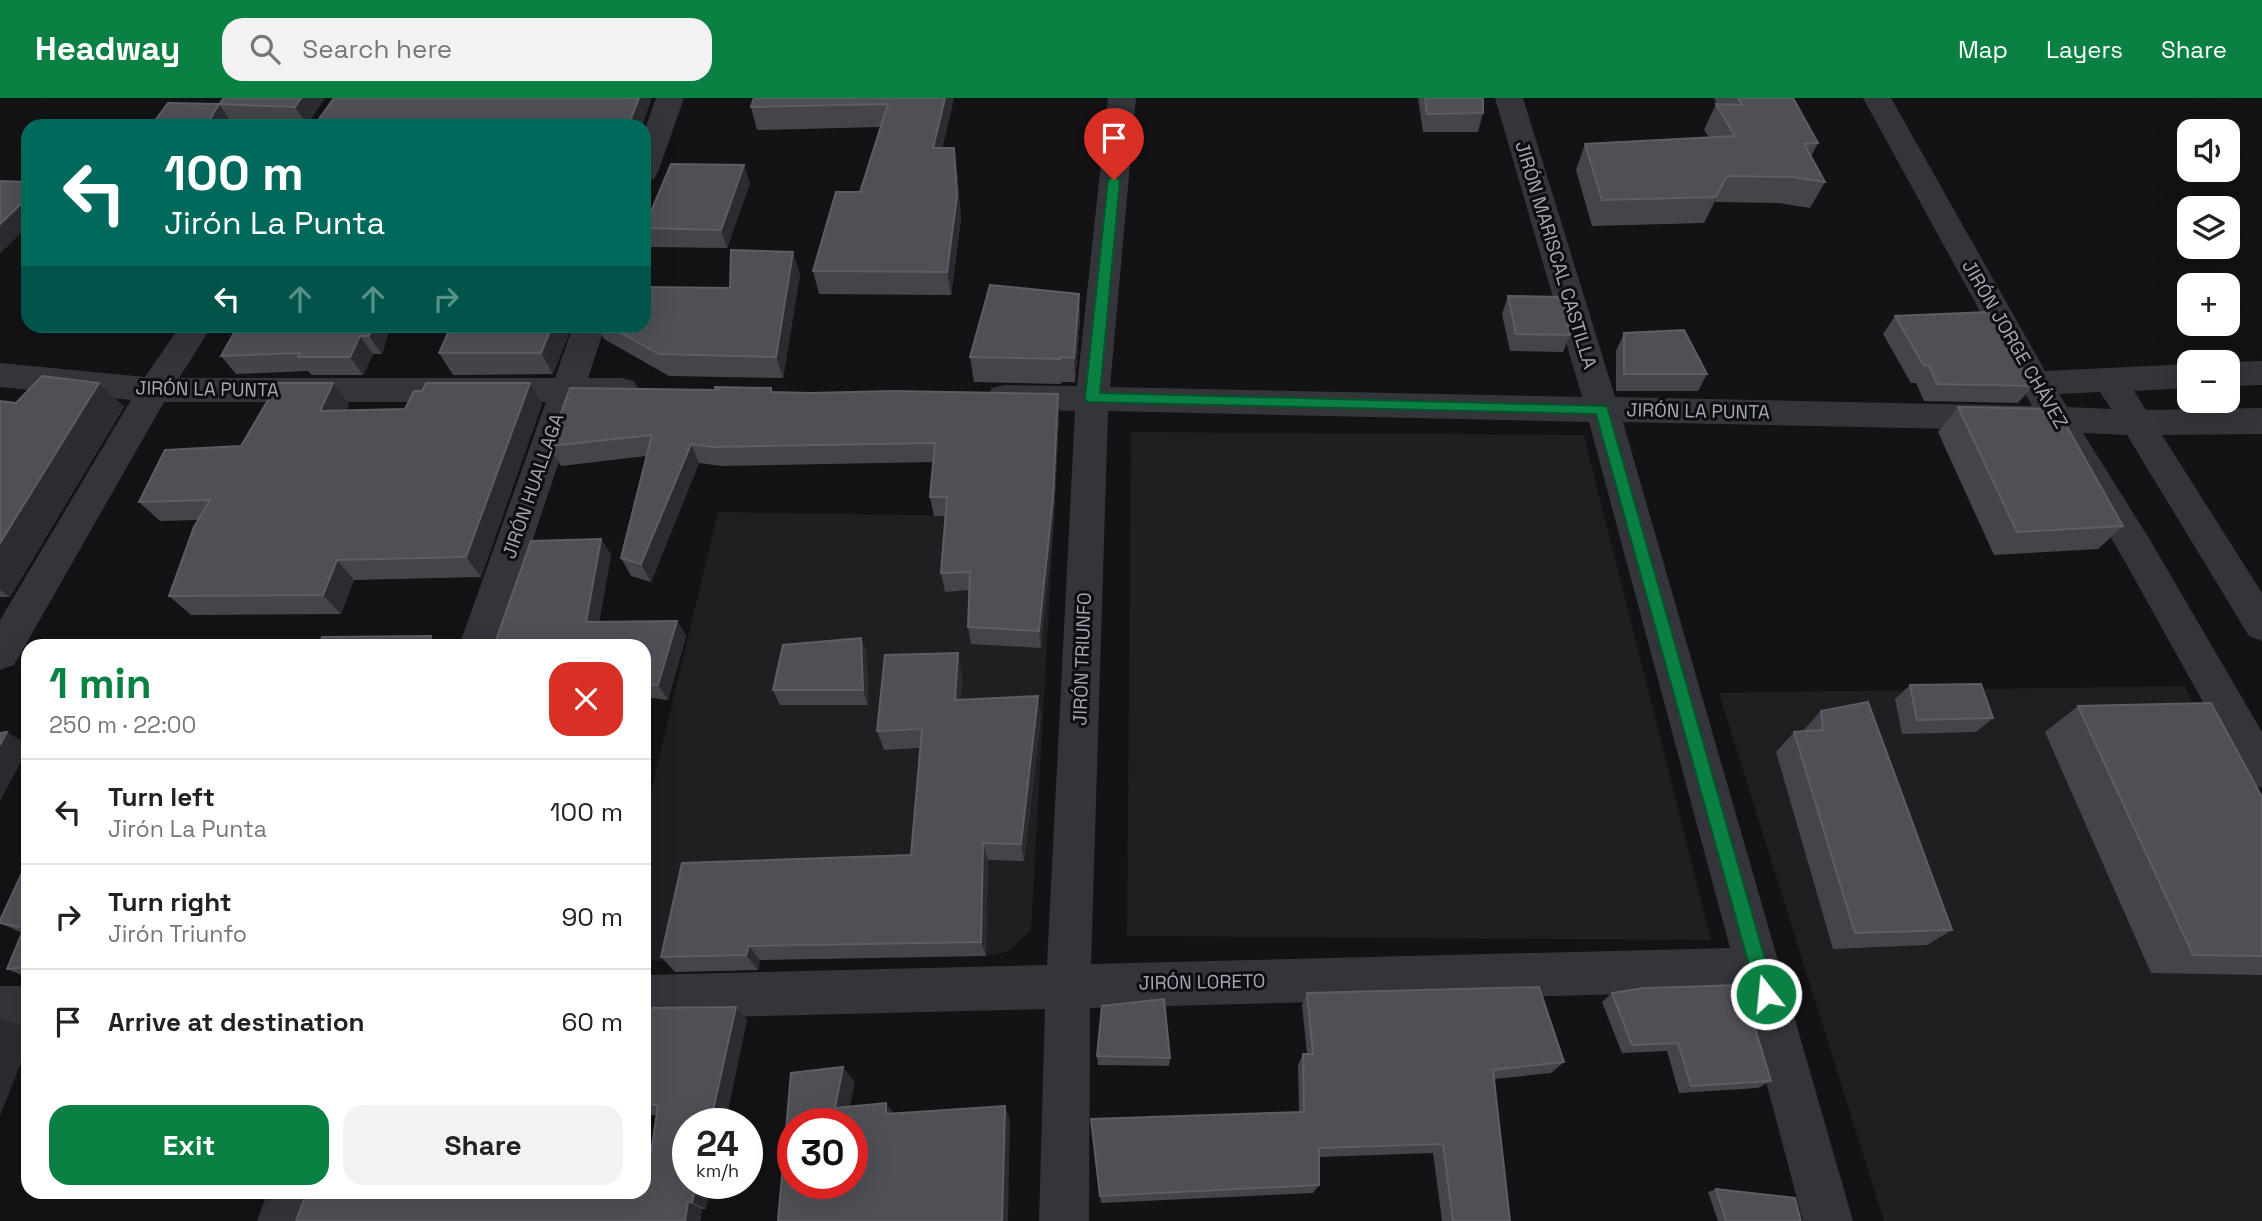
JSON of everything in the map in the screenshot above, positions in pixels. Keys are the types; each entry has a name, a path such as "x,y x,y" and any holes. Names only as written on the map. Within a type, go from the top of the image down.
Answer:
{"street":[{"path":"651,152 670,98"},
{"name":"JIRÓN TRIUNFO","path":"1065,1221 1068,985 1092,398 1122,98"},
{"name":"JIRÓN MARISCAL CASTILLA","path":"1510,98 1602,409 1828,1221"},
{"name":"JIRÓN JORGE CHÁVEZ","path":"1877,98 2035,383 2059,419 2262,770"},
{"path":"0,654 155,390 192,333"},
{"name":"JIRÓN HUALLAGA","path":"480,639 586,333"},
{"path":"2240,374 2262,373"},
{"name":"JIRÓN LA PUNTA","path":"0,375 155,390 650,391"},
{"path":"2035,383 2177,377"},
{"path":"2110,380 2262,625"},
{"name":"JIRÓN LA PUNTA","path":"968,396 2059,419 2138,423 2262,421"},
{"name":"JIRÓN LORETO","path":"651,997 1759,968"},
{"path":"0,1009 21,1009"},
{"path":"282,1221 290,1199"}],"shaded area":[{"path":"1131,432 1584,435 1711,940 1127,936"},
{"path":"718,512 1054,517 1031,930 1007,952 986,956 651,961 651,792"},
{"path":"2184,686 2262,829 2262,1221 1884,1221 1719,693"}],"building":[{"path":"224,98 301,98 295,107 219,104"},
{"path":"334,98 639,98 631,119 319,119"},
{"path":"754,98 945,98 933,148 954,148 957,196 947,272 813,271 836,192 860,192 888,104 751,107"},
{"path":"1425,98 1483,98 1483,113 1427,114"},
{"path":"1738,98 1793,98 1818,143 1804,144 1825,182 1792,177 1727,176 1716,197 1602,200 1585,144 1735,136 1716,104 1742,105"},
{"path":"168,103 219,104 210,119 156,119"},
{"path":"671,164 744,165 721,230 651,228 651,211"},
{"path":"0,181 21,182 21,204 0,224"},
{"path":"731,250 793,252 776,357 659,354 622,333 651,333 651,287 730,288"},
{"path":"990,285 1079,294 1074,358 970,357"},
{"path":"1508,296 1562,297 1570,335 1516,334"},
{"path":"1988,312 2033,386 1937,384 1929,365 1924,366 1895,316"},
{"path":"1684,330 1707,374 1624,374 1624,333"},
{"path":"234,333 370,333 369,336 360,336 350,357 298,357 300,353 221,356"},
{"path":"448,333 549,333 541,353 439,353"},
{"path":"42,376 99,383 0,543 0,401 16,403"},
{"path":"278,383 333,383 320,411 405,409 414,391 422,391 426,383 530,383 466,557 337,560 323,595 169,596 194,527 210,500 139,502 165,450 241,446"},
{"path":"714,387 771,388 771,392 811,393 893,391 1058,394 1053,498 1039,631 968,627 970,572 941,573 947,497 930,497 935,443 713,447 691,444 641,564 621,558 652,435 549,446 570,388 720,390"},
{"path":"1958,407 2057,409 2123,526 2017,532"},
{"path":"601,539 586,622 677,621 658,685 651,684 651,639 496,639 531,541"},
{"path":"431,636 430,639 321,639"},
{"path":"861,638 863,690 773,690 783,645"},
{"path":"958,653 955,700 1038,696 1021,844 983,843 981,942 749,946 746,955 661,957 682,863 911,855 922,729 877,731 885,655"},
{"path":"1981,684 1993,718 1917,720 1910,685"},
{"path":"1868,702 1952,930 1855,933 1794,732 1823,730 1821,711"},
{"path":"2211,703 2262,797 2262,956 2193,955 2078,706"},
{"path":"7,732 0,745 0,733"},
{"path":"21,875 21,927 0,923"},
{"path":"21,935 21,968 7,969"},
{"path":"1742,985 1771,1081 1691,1086 1678,1043 1632,1045 1612,993 1644,988"},
{"path":"1539,987 1564,1062 1493,1070 1510,1221 1453,1221 1443,1144 1319,1148 1319,1185 1100,1196 1091,1119 1304,1112 1303,1054 1313,1054 1307,993"},
{"path":"1164,999 1170,1058 1097,1056 1102,1006"},
{"path":"736,1007 714,1108 672,1108 672,1199 693,1199 692,1202 688,1202 685,1221 296,1221 304,1199 651,1199 651,1153 658,1105 651,1105 651,1008"},
{"path":"843,1067 835,1108 788,1108 791,1073"},
{"path":"886,1103 886,1114 1005,1106 1002,1221 778,1221 780,1199 868,1199 868,1108 835,1108"},
{"path":"1716,1189 1795,1198 1801,1221 1726,1221"}],"route":[{"path":"1114,180 1092,398 1602,409 1766,994"}]}
